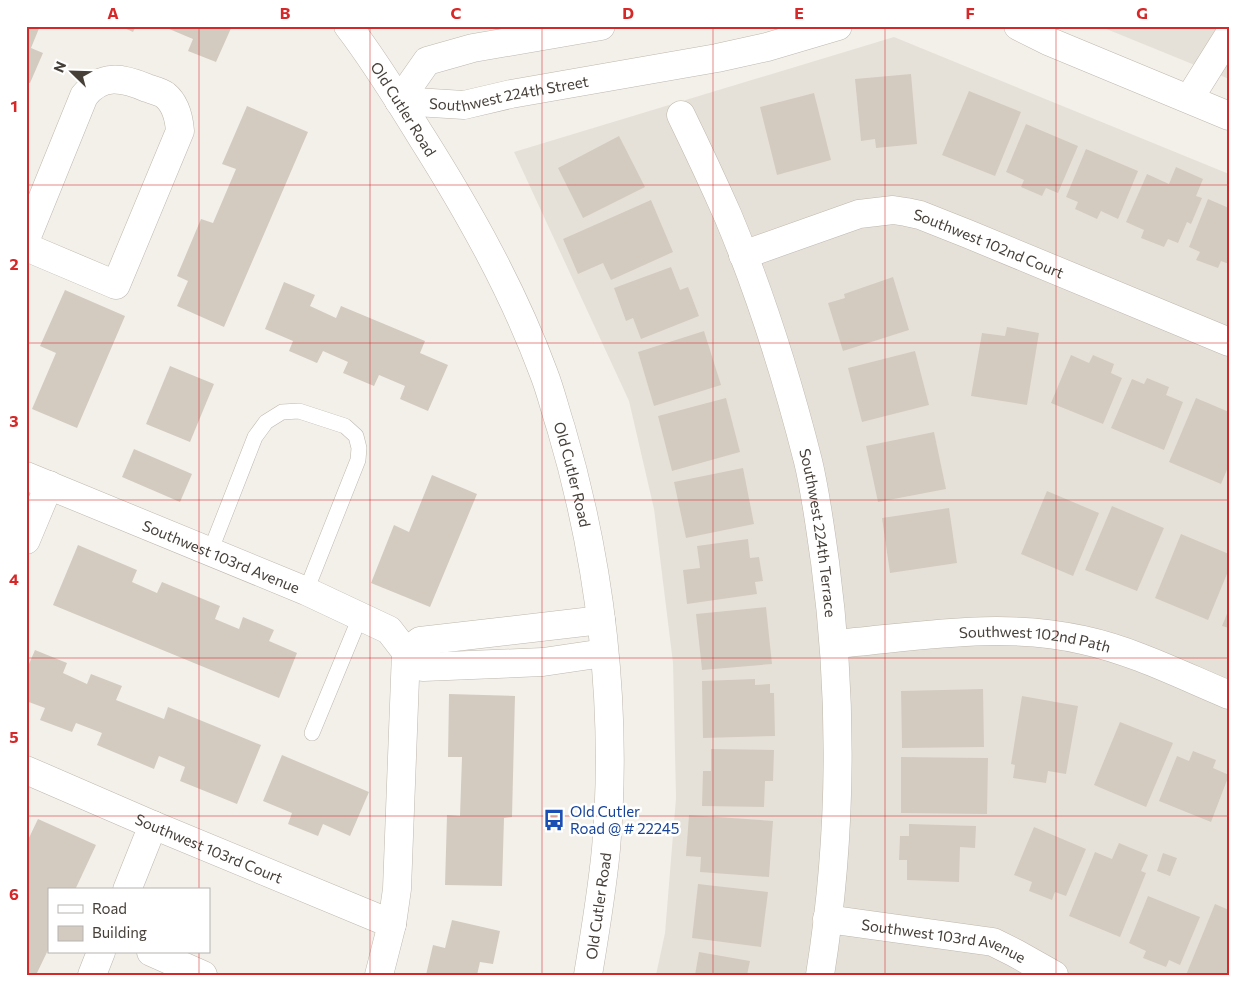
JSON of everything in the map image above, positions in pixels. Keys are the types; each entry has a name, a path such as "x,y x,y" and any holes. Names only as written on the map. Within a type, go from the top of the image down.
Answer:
{"street":[{"name":"Old Cutler Road","path":"348,26 399,101 456,191 482,239 517,308 544,375 567,448 581,504 596,584 604,653 609,742 608,815 600,906 588,975"},
{"name":"Southwest 224th Street","path":"399,101 427,61 474,48 601,26"},
{"name":"Southwest 224th Street","path":"399,101 464,104 725,56 767,47 838,26"},
{"path":"1018,26 1035,36 1229,116"},
{"path":"1189,99 1229,35"},
{"path":"26,239 84,96 92,87 104,81 117,79 132,81 165,95 175,108 179,119 180,131 116,285 26,247"},
{"name":"Southwest 224th Terrace","path":"681,114 713,182 743,255 780,361 809,463 823,552 834,644 838,719 838,795 828,919 820,975"},
{"name":"Southwest 102nd Court","path":"743,255 859,214 893,210 906,212 920,215 968,234 1229,342"},
{"path":"26,540 38,480"},
{"name":"Southwest 103rd Avenue","path":"38,480 306,592 389,630 406,652 423,667 543,662 604,653"},
{"path":"379,975 392,924 398,871 406,652 420,641 601,620"},
{"name":"Southwest 102nd Path","path":"834,644 964,631 1046,633 1109,646 1229,695"},
{"name":"Southwest 103rd Court","path":"26,770 392,924"},
{"path":"128,888 154,825"},
{"name":"Southwest 103rd Avenue","path":"828,919 993,942 1015,952 1054,975"},
{"path":"92,975 100,954"},
{"path":"156,954 203,975"}],"lane":[{"path":"210,552 255,437 266,422 282,412 300,411 345,426 356,436 359,448 358,460 306,592"},
{"path":"312,733 360,617"}],"shaded area":[{"path":"1099,26 1229,26 1229,79"},
{"path":"894,37 1229,174 1229,975 656,975 665,933 676,798 673,663 654,509 629,401 514,152"}],"building":[{"path":"26,26 40,26 31,48 43,53 30,83 26,82"},
{"path":"120,26 136,26 133,32"},
{"path":"162,26 232,26 216,62 188,51 193,39"},
{"path":"911,74 917,144 876,148 875,139 861,141 855,79"},
{"path":"969,91 1021,112 995,176 942,155"},
{"path":"814,93 831,160 777,175 760,107"},
{"path":"247,106 308,132 224,327 177,306 188,281 177,276 201,219 213,223 236,169 222,164"},
{"path":"1026,124 1078,146 1058,193 1046,188 1042,196 1021,187 1024,180 1006,172"},
{"path":"619,136 645,187 583,218 558,168"},
{"path":"1086,149 1138,171 1118,219 1101,211 1097,219 1075,209 1078,202 1066,197"},
{"path":"1176,167 1203,179 1196,196 1202,198 1191,224 1187,222 1178,243 1168,239 1164,247 1141,238 1144,230 1126,222 1147,174 1169,184"},
{"path":"1208,199 1229,208 1229,264 1221,261 1218,268 1196,260 1200,252 1189,247"},
{"path":"651,200 673,252 611,280 603,263 578,274 563,239"},
{"path":"671,267 680,290 688,287 699,316 641,339 633,318 626,321 614,288"},
{"path":"893,277 909,330 843,351 828,303 845,298 844,294"},
{"path":"284,282 315,295 310,306 336,318 341,306 425,341 420,353 448,365 428,411 400,399 405,386 379,375 374,386 343,373 348,362 323,351 317,363 289,351 293,341 265,329"},
{"path":"65,290 125,316 77,428 32,409 56,353 40,346"},
{"path":"1007,327 1039,333 1027,405 971,396 982,333 1005,336"},
{"path":"704,331 721,385 654,406 638,352"},
{"path":"915,351 929,405 862,422 848,368"},
{"path":"1071,355 1089,363 1093,355 1114,364 1111,373 1122,378 1103,424 1051,403"},
{"path":"170,366 214,384 190,442 146,424"},
{"path":"1147,378 1169,387 1166,395 1183,402 1164,450 1111,428 1132,379 1144,384"},
{"path":"726,398 740,452 672,471 658,416"},
{"path":"1196,398 1229,412 1229,465 1221,484 1169,462"},
{"path":"934,432 946,489 878,502 866,446"},
{"path":"134,449 192,474 180,502 122,477"},
{"path":"743,468 754,524 686,538 674,482"},
{"path":"432,475 477,494 430,607 371,583 394,525 409,532"},
{"path":"1047,491 1099,513 1073,576 1021,554"},
{"path":"1112,506 1164,528 1137,591 1085,570"},
{"path":"949,508 957,563 890,573 882,518"},
{"path":"1181,534 1229,554 1229,569 1208,620 1155,598"},
{"path":"748,539 750,558 759,557 763,581 755,582 757,594 687,604 683,570 700,568 697,546"},
{"path":"78,545 137,570 132,582 157,593 162,582 220,606 215,619 239,629 243,617 274,630 269,641 297,653 279,698 53,605"},
{"path":"766,607 772,664 702,670 696,614"},
{"path":"1229,609 1229,628 1222,626"},
{"path":"35,650 67,663 63,673 87,684 91,674 122,686 116,700 164,719 168,707 261,745 237,804 180,781 185,767 159,756 154,769 97,745 102,733 76,723 72,732 40,720 45,708 26,701 26,671"},
{"path":"755,679 755,685 770,684 770,693 774,693 775,736 703,738 702,681"},
{"path":"983,689 984,747 902,748 901,691"},
{"path":"449,694 515,696 512,817 504,818 502,886 445,885 447,815 460,816 462,757 448,757"},
{"path":"1022,696 1078,706 1066,774 1048,771 1046,783 1013,778 1015,765 1011,764"},
{"path":"1120,722 1173,743 1146,807 1094,785"},
{"path":"711,749 774,750 773,781 765,781 764,807 702,806 703,771 711,771"},
{"path":"1193,751 1216,760 1213,768 1229,775 1211,822 1159,801 1177,756 1189,761"},
{"path":"282,755 369,792 350,836 323,824 318,836 288,824 292,813 263,801"},
{"path":"901,757 988,758 987,814 901,813"},
{"path":"551,814 557,814 556,827 550,827"},
{"path":"689,815 773,821 769,877 700,872 701,857 686,856"},
{"path":"38,819 96,845 76,888 48,888 48,950 36,975 26,975 26,844"},
{"path":"909,824 976,826 975,848 960,847 959,882 907,880 907,860 899,860 900,836 909,836"},
{"path":"1034,827 1086,849 1066,896 1055,892 1052,900 1029,891 1032,882 1014,875"},
{"path":"1119,843 1148,855 1141,871 1146,873 1120,937 1069,916 1095,852 1112,859"},
{"path":"1163,853 1177,858 1170,876 1157,871"},
{"path":"698,884 768,892 761,947 692,938"},
{"path":"1148,896 1200,917 1180,965 1169,960 1166,967 1143,958 1146,951 1129,943"},
{"path":"1215,904 1229,910 1229,975 1186,975"},
{"path":"452,920 500,931 493,964 480,962 477,975 426,975 433,945 445,948"},
{"path":"699,952 750,961 747,975 695,975"}],"place":[{"name":"Old Cutler Road @ # 22245","path":"554,820"}]}
